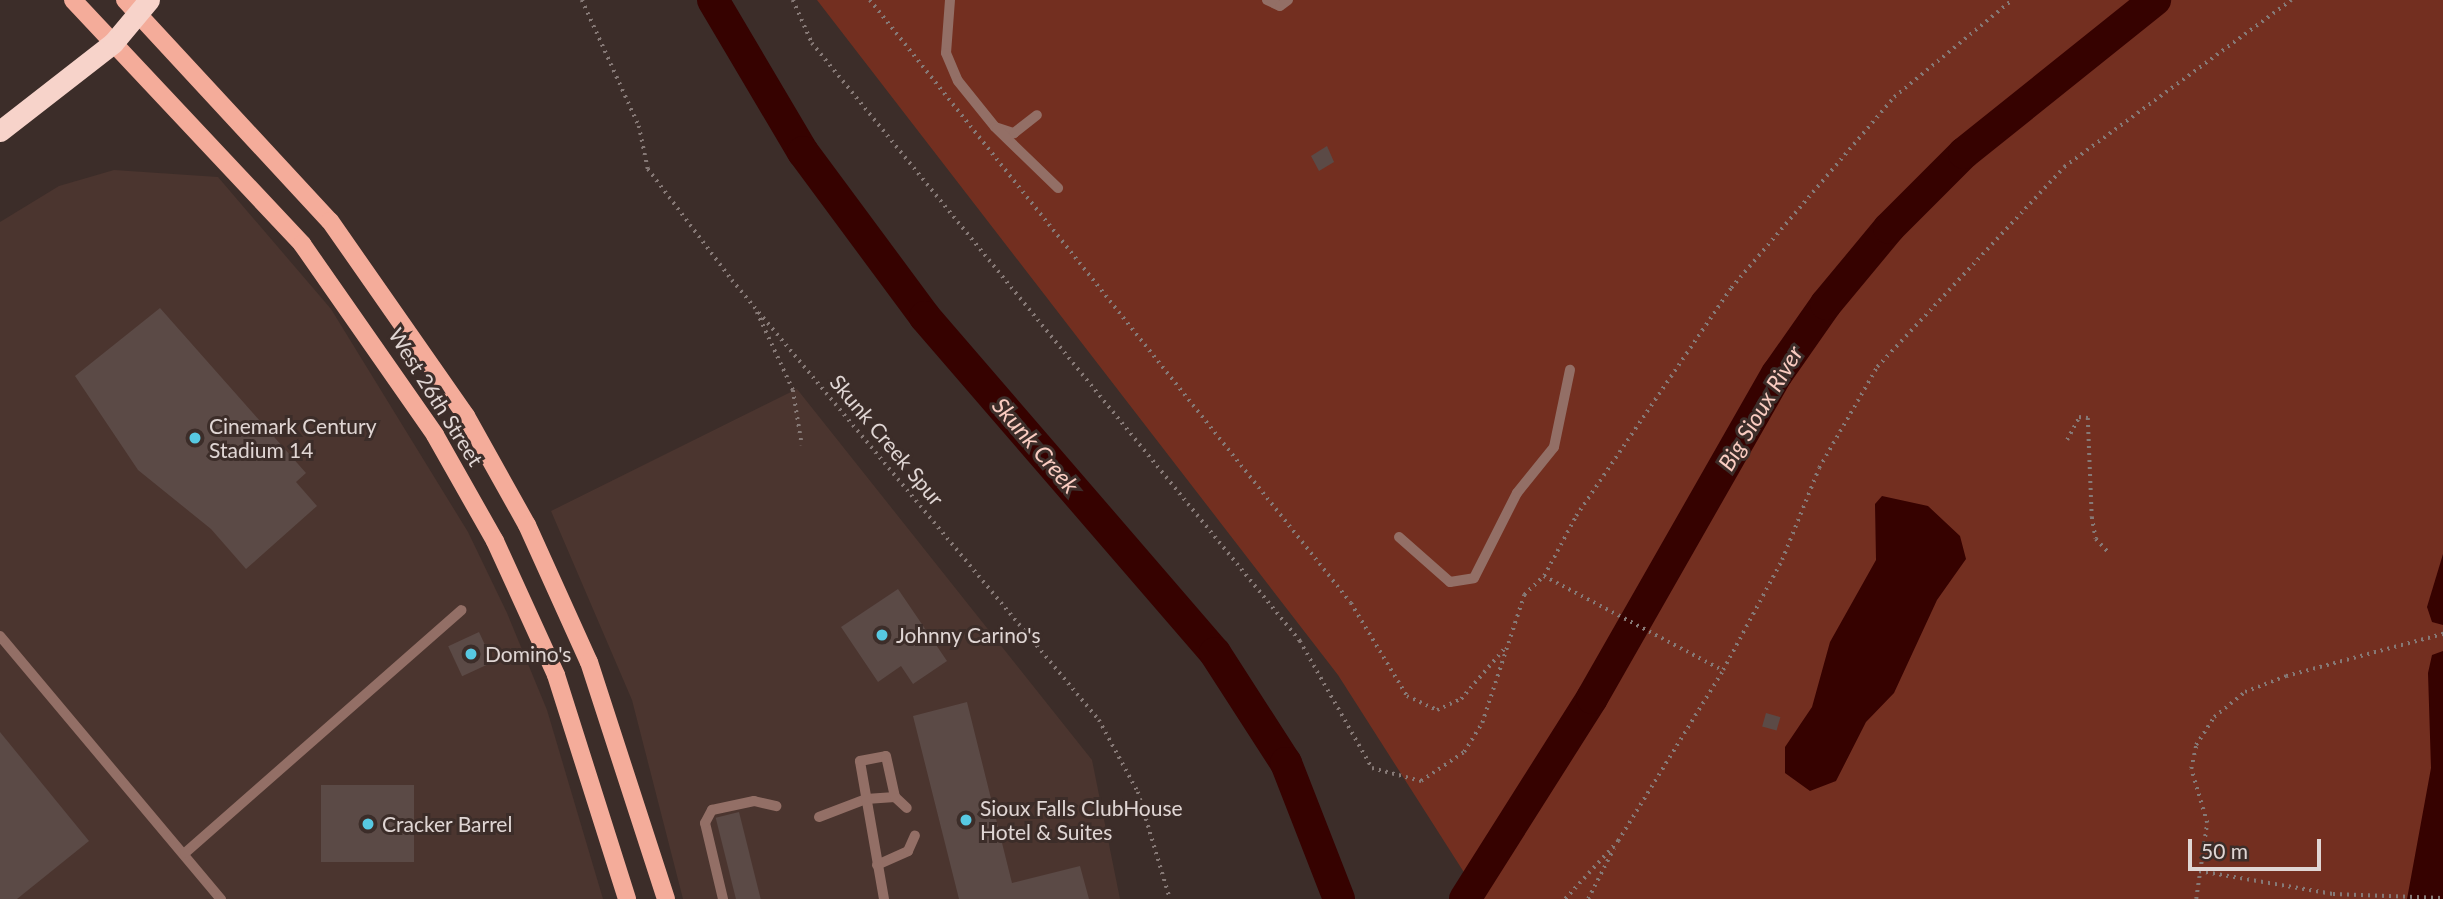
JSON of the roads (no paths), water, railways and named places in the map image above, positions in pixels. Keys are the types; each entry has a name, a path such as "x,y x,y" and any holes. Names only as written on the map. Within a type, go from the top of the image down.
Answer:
{"highway":[{"path":"0,131 113,43 137,5"}],"main road":[{"name":"West 26th Street","path":"72,0 302,244 435,435 495,541 556,675 627,899"},
{"name":"West 26th Street","path":"137,5 330,220 466,416 527,525 589,662 666,899"}],"lane":[{"path":"950,0 946,53 958,81 995,127 1058,188"},
{"path":"1267,0 1280,6 1288,0"},
{"path":"995,127 1014,133 1037,116"},
{"path":"1399,537 1450,582 1474,578 1517,493 1555,447 1570,370"},
{"path":"185,853 462,610"},
{"path":"0,636 221,899"},
{"path":"884,899 860,761 886,756 895,797 907,808"},
{"path":"819,817 866,799 895,797"},
{"path":"723,899 705,822 712,810 754,801 776,806"},
{"path":"877,865 908,851 915,835"}],"waterway":[{"name":"Skunk Creek","path":"713,0 803,152 925,317 1215,653 1286,763 1339,899"},
{"name":"Big Sioux River","path":"1465,899 1592,698 1777,374 1826,304 1889,228 1964,153 2155,0"}],"place":[{"name":"Cinemark Century Stadium 14","path":"195,438"},
{"name":"Johnny Carino's","path":"882,635"},
{"name":"Domino's","path":"471,654"},
{"name":"Sioux Falls ClubHouse Hotel & Suites","path":"966,820"},
{"name":"Cracker Barrel","path":"368,824"}]}
